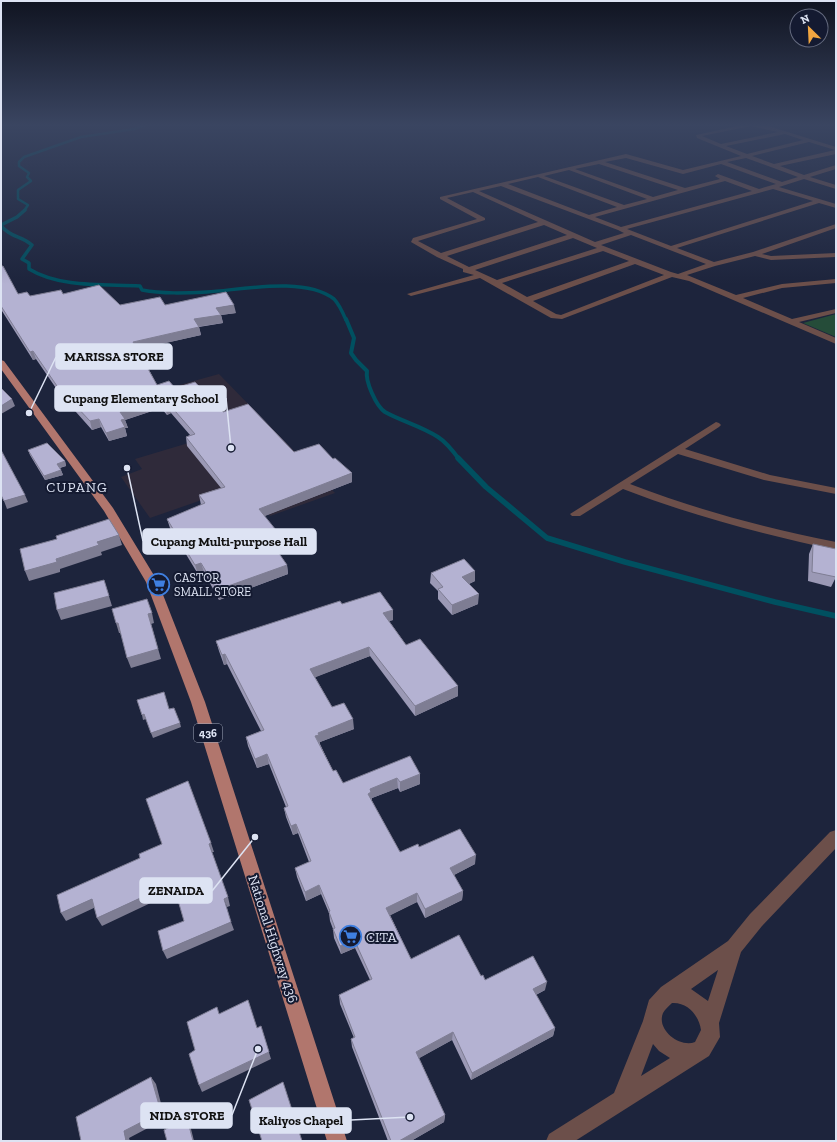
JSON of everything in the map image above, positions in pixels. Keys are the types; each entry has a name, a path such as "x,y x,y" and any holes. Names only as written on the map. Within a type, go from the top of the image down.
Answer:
{"main road":[{"name":"National Highway 436","path":"1,364 109,510 152,582 198,702 337,1141"}],"street":[{"path":"533,177 442,198 480,216 483,218 482,220 416,239 414,242 417,246 496,283 554,316 562,317 670,274"},
{"path":"543,177 623,207"},
{"path":"594,177 653,198"},
{"path":"645,177 684,190"},
{"path":"721,177 758,191"},
{"path":"763,177 781,184"},
{"path":"620,229 773,187 802,177"},
{"path":"804,177 836,187"},
{"path":"589,217 725,179"},
{"path":"502,184 713,264"},
{"path":"773,187 816,202 836,206"},
{"path":"473,190 636,261 670,274 682,275 836,341"},
{"path":"670,248 816,202"},
{"path":"438,256 545,222"},
{"path":"682,275 713,264 755,254 836,226"},
{"path":"823,231 836,233"},
{"path":"597,244 630,233"},
{"path":"466,270 574,235"},
{"path":"496,283 605,248"},
{"path":"755,254 771,258 836,255"},
{"path":"527,300 636,261"},
{"path":"411,294 479,276"},
{"path":"735,298 782,286 836,281"},
{"path":"790,322 813,315 836,311"},
{"path":"576,514 716,425"},
{"path":"676,450 768,478 836,491"},
{"path":"622,485 686,508 732,522 836,546"},
{"path":"621,1101 652,1023 653,1010 658,1000 734,947 756,920 836,838"},
{"path":"556,1141 705,1047 710,1036 710,1023 734,947"},
{"path":"668,994 681,994 693,1000 704,1010 710,1023"},
{"path":"652,1023 658,1037 668,1047 682,1054 694,1054"}],"shaded area":[{"path":"219,374 335,493 270,516 245,485 150,518 121,477 142,469 135,459 205,438 172,387"}],"green space":[{"path":"836,314 836,337 803,323"}],"building":[{"path":"1,266 3,266 18,294 27,292 30,296 61,290 63,294 99,285 120,305 160,297 165,305 226,292 234,305 216,308 221,315 194,319 199,327 133,342 157,385 169,381 175,388 195,382 223,412 248,404 294,452 319,444 333,459 335,458 352,473 259,509 280,535 269,539 287,565 217,590 201,563 195,565 167,519 205,503 199,495 225,487 186,437 195,434 169,404 165,406 159,400 120,412 125,419 121,420 125,427 106,433 99,419 90,421 57,386 33,351 30,352 1,306"},
{"path":"1,388 12,399 1,406"},
{"path":"47,443 65,461 57,464 61,470 44,476 28,450"},
{"path":"1,450 25,495 4,501 1,495"},
{"path":"109,519 119,535 97,542 99,545 56,559 57,562 25,571 20,549 57,539 56,536"},
{"path":"813,544 836,549 836,577 812,572"},
{"path":"464,559 475,571 462,577 479,594 452,605 438,589 443,587 431,573"},
{"path":"104,580 109,596 57,610 54,593"},
{"path":"380,592 393,610 383,613 406,645 420,639 458,686 415,706 369,647 310,669 332,707 344,703 353,719 318,733 319,735 315,736 333,771 336,770 343,783 410,756 420,774 400,782 397,778 370,789 371,792 368,794 400,852 418,844 419,847 460,829 476,855 450,868 463,891 425,909 417,893 386,908 411,959 459,935 481,976 483,975 485,980 533,956 547,982 533,989 555,1028 472,1073 453,1032 416,1052 445,1115 399,1141 391,1141 351,1039 355,1037 339,995 372,979 354,939 340,946 333,929 335,928 329,912 330,911 319,885 305,892 295,868 311,861 296,824 291,826 284,808 288,806 267,754 255,759 246,737 264,730 225,654 222,655 216,641 340,601 342,604"},
{"path":"147,599 152,613 148,614 158,649 127,658 118,623 116,623 112,609"},
{"path":"164,692 169,709 174,708 180,723 151,733 144,714 142,715 137,700"},
{"path":"188,781 211,843 209,844 228,897 224,899 231,922 163,951 158,931 184,921 173,883 97,918 92,899 61,913 57,895 140,858 139,854 162,844 146,799"},
{"path":"248,1000 257,1028 261,1026 269,1052 199,1085 189,1054 195,1050 187,1022 217,1007 219,1014"},
{"path":"151,1077 161,1112 124,1131 126,1141 81,1141 76,1117"},
{"path":"283,1082 302,1141 262,1141 249,1100"},
{"path":"187,1118 193,1141 167,1141 164,1130"}],"waterway":[{"path":"24,211 28,205 18,199 18,190 31,181 27,177"},
{"path":"1,225 17,217 24,211"},
{"path":"1,226 9,233 32,245 22,259 29,263 29,269 54,279 83,284 140,286 142,290 166,293 207,292 272,286 306,288 321,292 334,299 346,320"},
{"path":"346,319 354,338 351,353 367,371 369,387 382,409 385,412 438,437 447,444 459,459"},
{"path":"458,458 486,487 547,538 625,562 775,602 836,616"}],"place":[{"name":"MARISSA STORE","path":"29,413"},
{"name":"Cupang Elementary School","path":"231,448"},
{"name":"Cupang Multi-purpose Hall","path":"127,468"},
{"name":"CASTOR SMALL STORE","path":"158,585"},
{"name":"ZENAIDA","path":"255,837"},
{"name":"CITA","path":"351,937"},
{"name":"NIDA STORE","path":"258,1049"},
{"name":"Kaliyos Chapel","path":"410,1117"}],"district":[{"name":"CUPANG","path":"77,487"}]}
